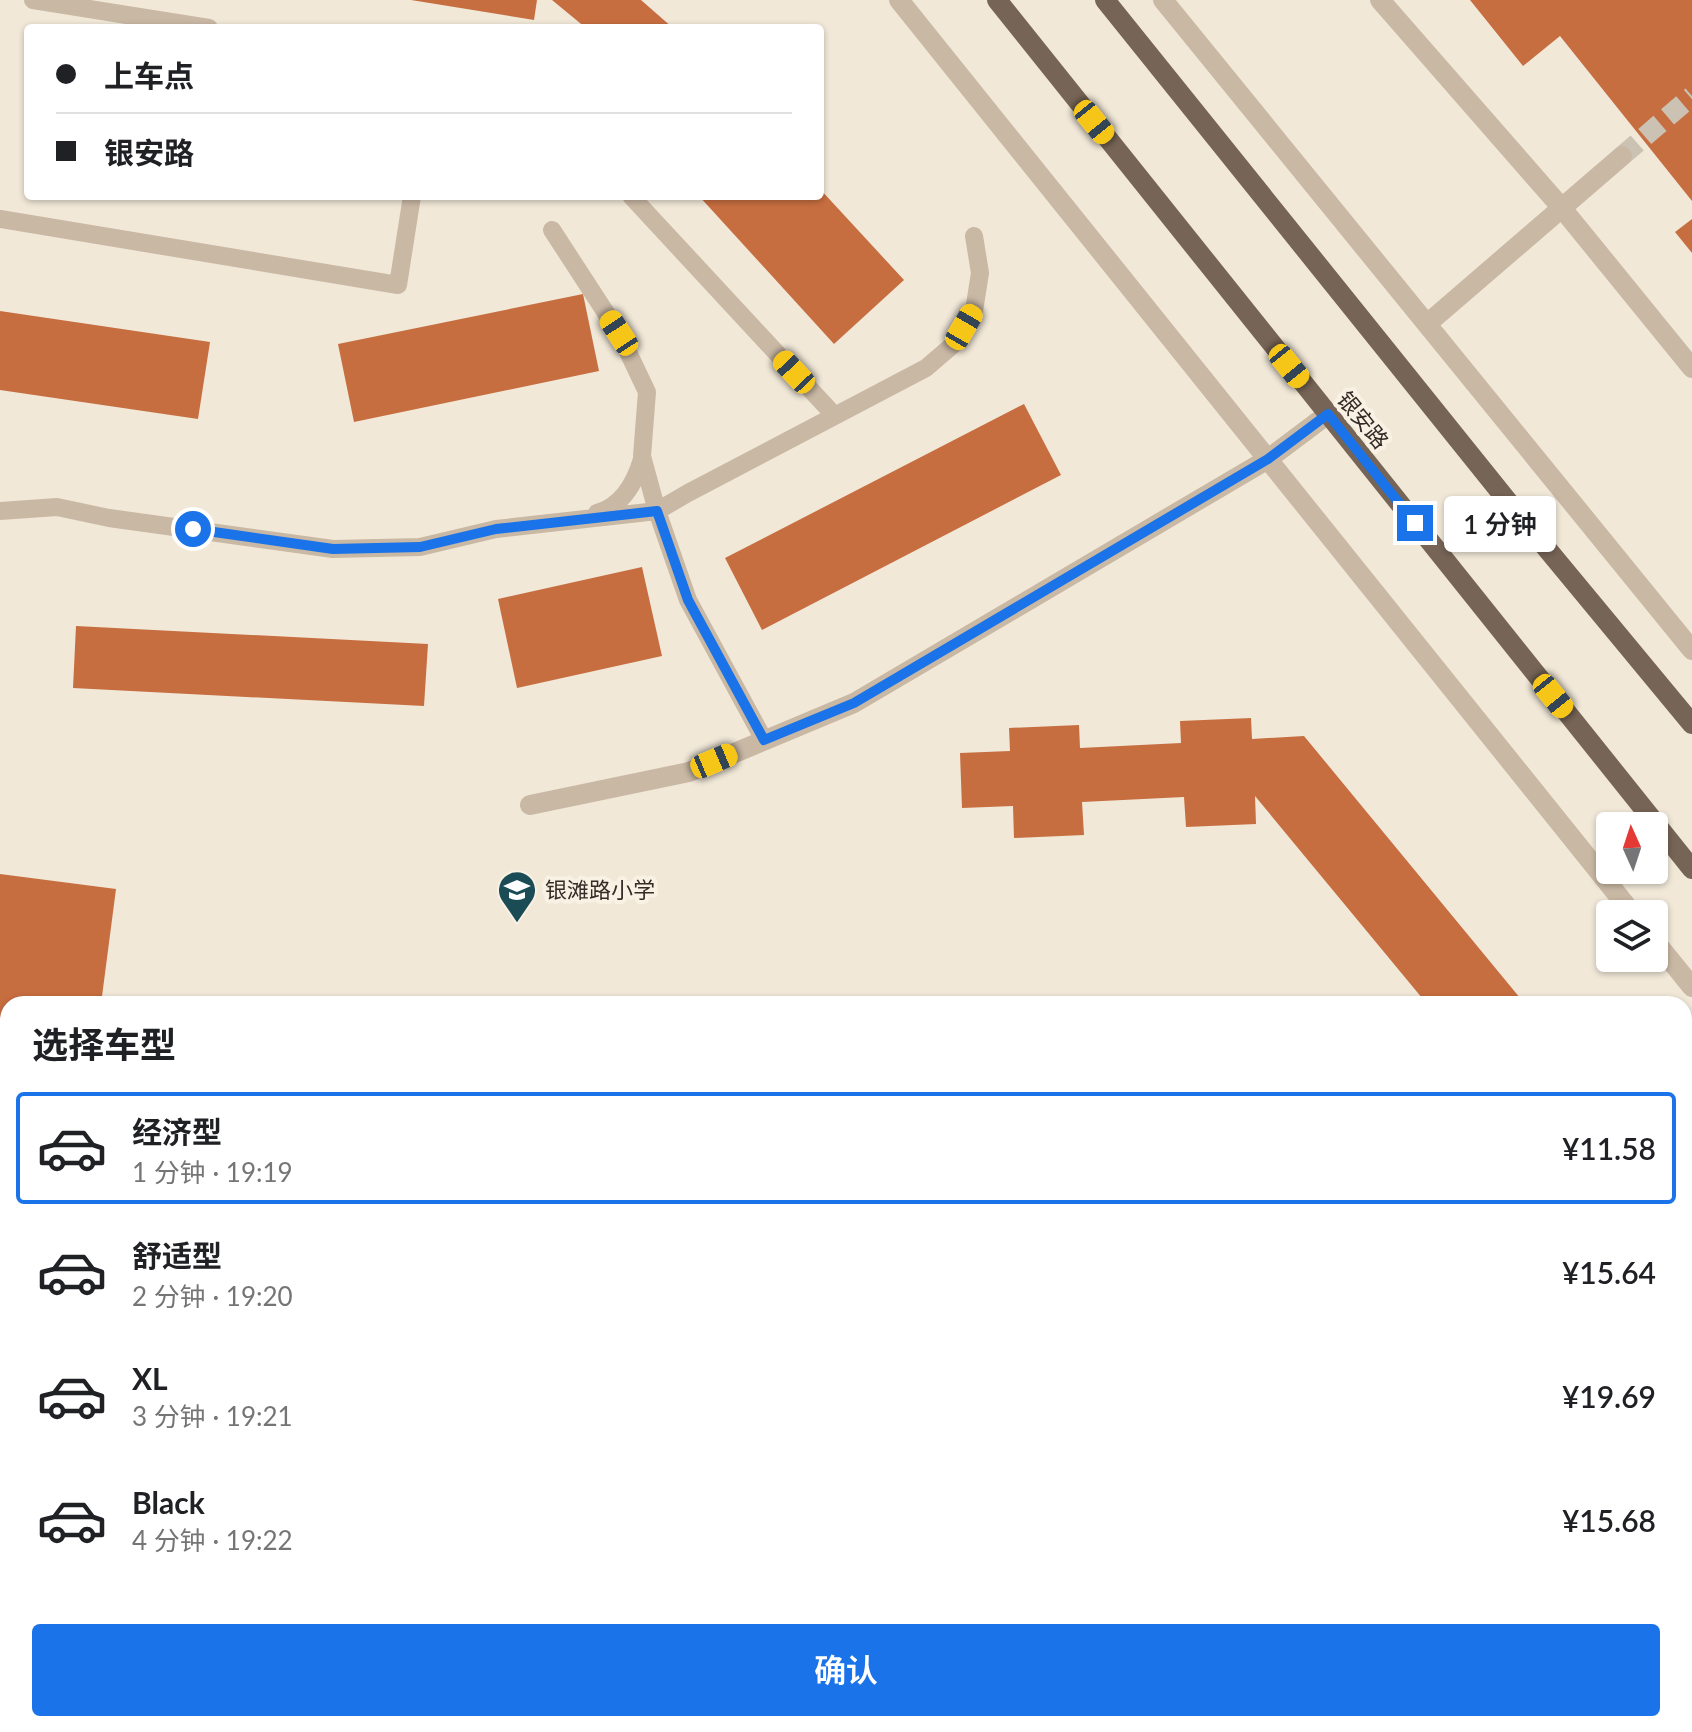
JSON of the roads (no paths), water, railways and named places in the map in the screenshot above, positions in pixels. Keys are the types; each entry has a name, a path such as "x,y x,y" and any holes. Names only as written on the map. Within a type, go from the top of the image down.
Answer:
{"main road":[{"name":"银安路","path":"997,0 1692,869"},
{"path":"1105,0 1514,509 1692,724"}],"street":[{"path":"899,0 1622,900"},
{"path":"1163,0 1692,650"},
{"path":"1380,0 1561,207 1692,368"},
{"path":"1427,324 1622,156"},
{"path":"530,805 689,772 854,703 1268,459 1328,414"},
{"path":"1668,957 1692,987"}],"lane":[{"path":"33,0 184,24"},
{"path":"0,219 398,285 411,200"},
{"path":"635,200 835,416"},
{"path":"552,230 619,333 647,392 642,456 637,478 624,497 605,511 583,517"},
{"path":"0,511 57,507 109,518 333,549 420,547 496,529 657,511 926,368 955,343 974,311 980,273 974,236"},
{"path":"642,456 657,511 688,600 764,740"}],"tunnel":[{"path":"1622,156 1692,96"}],"place":[{"name":"银滩路小学","path":"517,924"}]}
